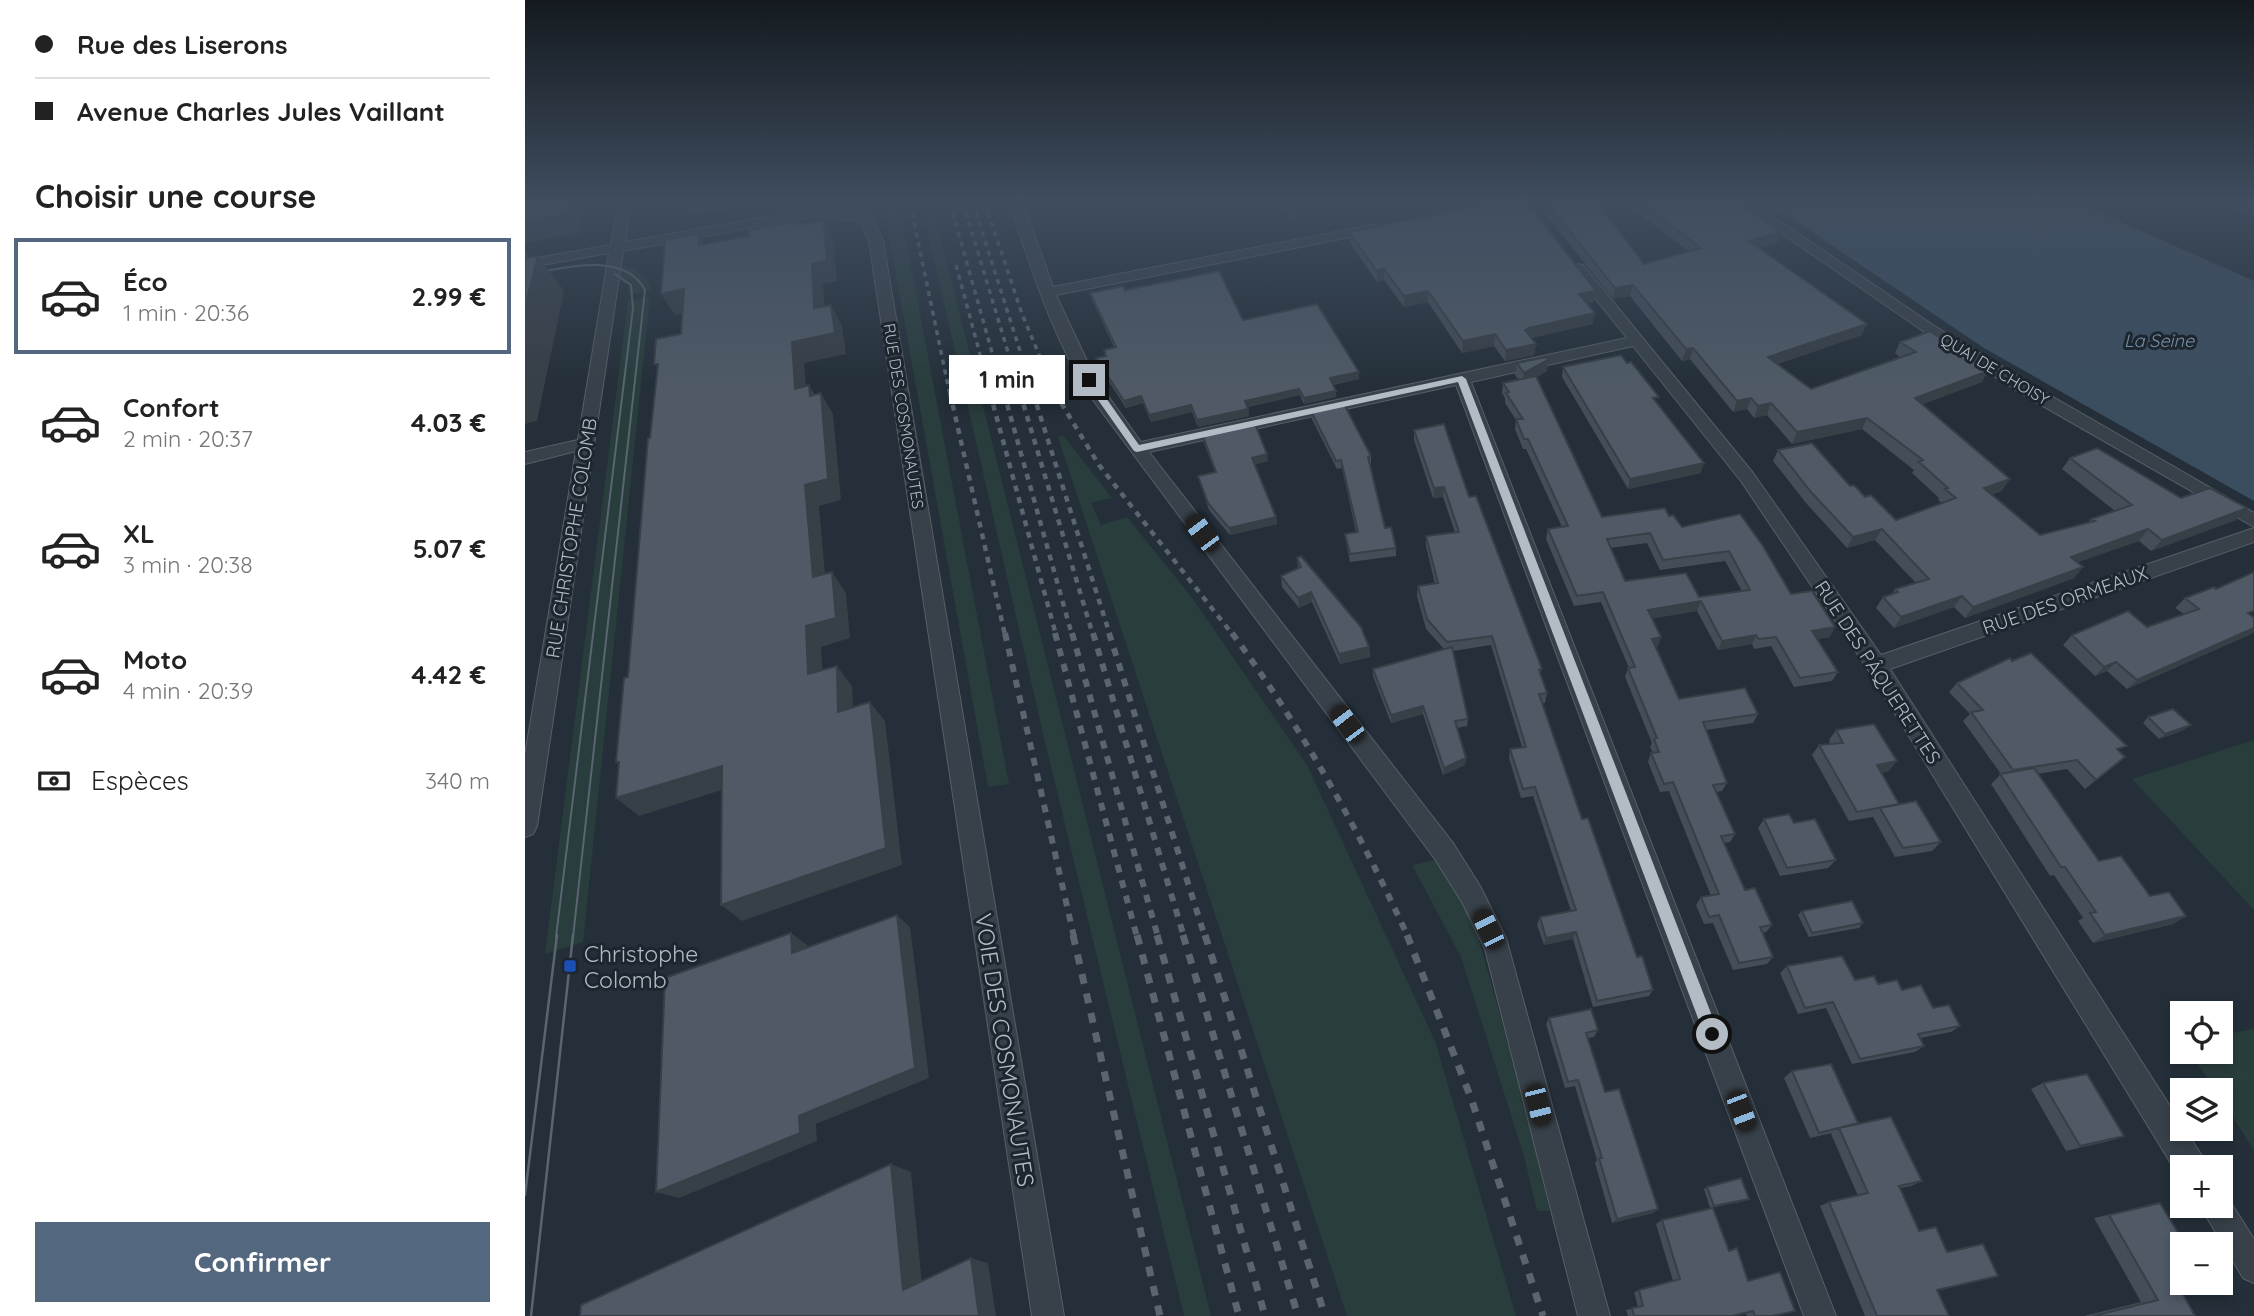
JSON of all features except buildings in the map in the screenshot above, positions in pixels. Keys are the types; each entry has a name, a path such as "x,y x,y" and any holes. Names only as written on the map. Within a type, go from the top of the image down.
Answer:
{"street":[{"name":"RUE CHRISTOPHE COLOMB","path":"525,825 614,264"},
{"name":"RUE DES COSMONAUTES","path":"880,264 963,783"},
{"path":"1038,264 1089,380 1137,449 1444,851 1471,894 1497,947 1594,1316"},
{"path":"1048,292 1189,264"},
{"name":"RUE DES PÂQUERETTES","path":"1575,264 1747,477 1876,665 2183,1155"},
{"name":"QUAI DE CHOISY","path":"1835,264 1931,330 2028,390 2254,521"},
{"path":"1137,449 1635,341"},
{"path":"1462,379 1820,1316"},
{"path":"525,458 587,443"},
{"name":"RUE DES ORMEAUX","path":"1876,665 2254,535"},
{"name":"VOIE DES COSMONAUTES","path":"963,783 1048,1316"},
{"path":"2223,1218 2254,1267"}],"green space":[{"path":"894,264 911,264 1009,784 988,787"},
{"path":"935,264 947,264 1211,1316 1184,1316 1045,742"},
{"path":"623,265 642,273 651,290 629,295 628,285 620,279"},
{"path":"650,297 583,942 545,954 628,301"},
{"path":"1063,435 1112,498 1091,503 1101,525 1127,517 1193,599 1307,765 1435,1041 1516,1316 1347,1316 1058,437"},
{"path":"2254,740 2254,910 2132,779"},
{"path":"1440,859 1472,915 1523,1097 1550,1211 1537,1211 1524,1156 1461,957 1412,865"},
{"path":"2254,1029 2254,1150 2233,1118 2233,1078 2207,1078 2198,1064 2233,1064 2233,1033"}],"water":[{"name":"La Seine","path":"1860,264 2217,264 2254,281 2254,501 1984,348"}],"tram line":[{"path":"525,275 573,266 607,266 622,270 635,278 645,290 573,937"},
{"path":"556,937 633,308 631,285 615,274"},
{"path":"525,1195 557,935"},
{"path":"531,1316 573,935"}],"railway":[{"path":"923,264 950,395"},
{"path":"967,264 1004,395"},
{"path":"982,264 1021,395"},
{"path":"993,264 1034,395"},
{"path":"1005,264 1022,314 1056,394"},
{"path":"956,265 991,395"},
{"path":"950,393 1005,635"},
{"path":"990,393 1056,635"},
{"path":"1004,393 1072,635"},
{"path":"1020,393 1093,635"},
{"path":"1033,393 1110,635"},
{"path":"1056,394 1099,465 1233,635"},
{"path":"1005,633 1074,937"},
{"path":"1055,633 1137,937"},
{"path":"1072,633 1158,937"},
{"path":"1093,633 1184,937"},
{"path":"1109,633 1205,937"},
{"path":"1232,633 1328,780 1408,937"},
{"path":"1073,935 1160,1316"},
{"path":"1137,935 1239,1316"},
{"path":"1157,935 1265,1316"},
{"path":"1183,935 1298,1316"},
{"path":"1205,935 1325,1316"},
{"path":"1407,935 1471,1098 1543,1316"}],"place":[{"name":"Christophe Colomb","path":"570,966"}],"route":[{"path":"1089,380 1137,449 1462,379 1712,1034"}]}
